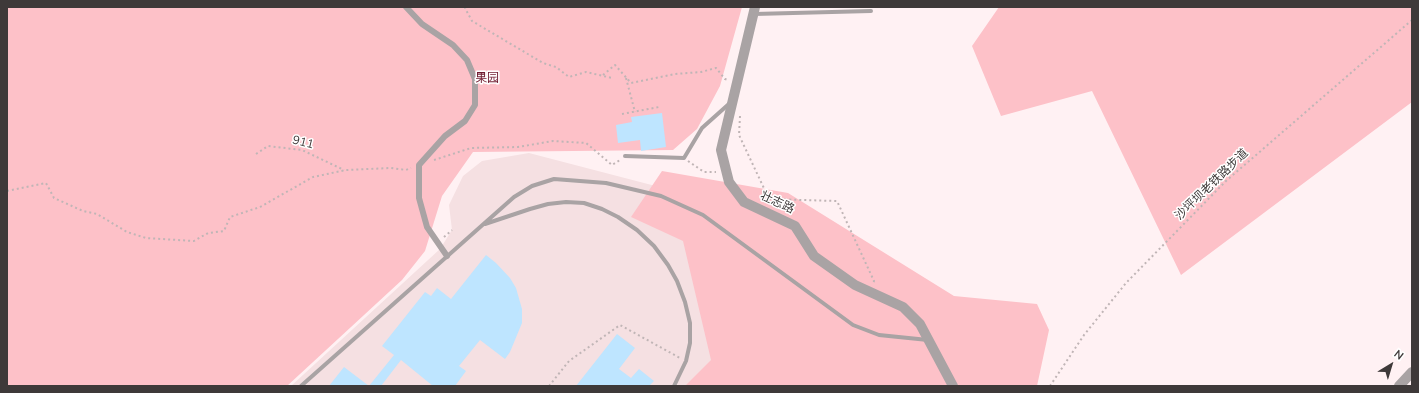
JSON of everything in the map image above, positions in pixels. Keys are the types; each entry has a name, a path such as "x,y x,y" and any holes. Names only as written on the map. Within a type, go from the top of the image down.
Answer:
{"street":[{"path":"406,7 422,24 453,45 467,60 475,79 475,105 465,121 445,136 419,165 420,198 427,227 446,256"},
{"name":"壮志路","path":"754,10 721,150 729,182 744,202 795,226 814,256 855,285 903,306 920,324 953,386"},
{"path":"1399,386 1412,372"}],"lane":[{"path":"754,10 871,10"},
{"path":"625,156 684,158 702,128 733,101"},
{"path":"300,386 514,197 532,186 554,179 606,184 661,196 702,215 853,325 879,335 928,340"},
{"path":"482,225 548,204 566,202 584,203 602,209 618,217 637,230 654,246 677,281 685,302 690,323 690,343 686,362 674,386"}],"path":[{"path":"466,7 465,8 472,21 543,63 556,67 570,77 586,72 612,78"},
{"name":"沙坪坝老铁路步道","path":"1050,386 1084,335 1126,283 1226,181 1412,20"},
{"path":"603,75 615,65 631,83 675,74 701,72 716,68 725,79"},
{"path":"626,77 635,112"},
{"path":"622,114 659,107"},
{"path":"740,112 739,135 769,199 837,200 874,281 872,293"},
{"path":"7,191 46,183 54,198 83,211 97,214 127,232 146,238 194,241 208,233 224,231 230,217 260,207 313,177 346,170 391,168 406,170 470,148 518,147 554,141 586,143 612,165 625,156"},
{"name":"911","path":"256,154 268,146 302,150 346,170"},
{"path":"684,158 704,172 714,172"},
{"path":"549,386 569,361 620,325 686,362"}],"shaded area":[{"path":"529,153 667,189 932,386 291,386 440,249 452,230 449,205 463,176 482,161"}],"green space":[{"name":"果园","path":"7,7 742,7 720,86 697,129 673,150 473,152 442,196 425,251 402,280 287,386 7,386"},
{"path":"999,7 1412,7 1412,102 1181,275 1092,91 1001,116 972,46"},
{"path":"662,171 788,193 954,296 1037,304 1049,330 1037,386 685,386 711,360 683,241 631,217"}],"building":[{"path":"662,113 666,147 641,151 640,140 618,143 616,125 632,122 631,117"},
{"path":"486,255 510,278 516,288 522,309 522,323 510,352 505,359 480,340 459,366 466,371 455,386 433,386 401,360 381,386 369,386 394,355 382,346 425,292 431,296 437,288 451,299"},
{"path":"617,334 635,348 619,369 631,378 639,369 654,381 649,386 576,386"},
{"path":"344,367 369,386 329,386"}]}
